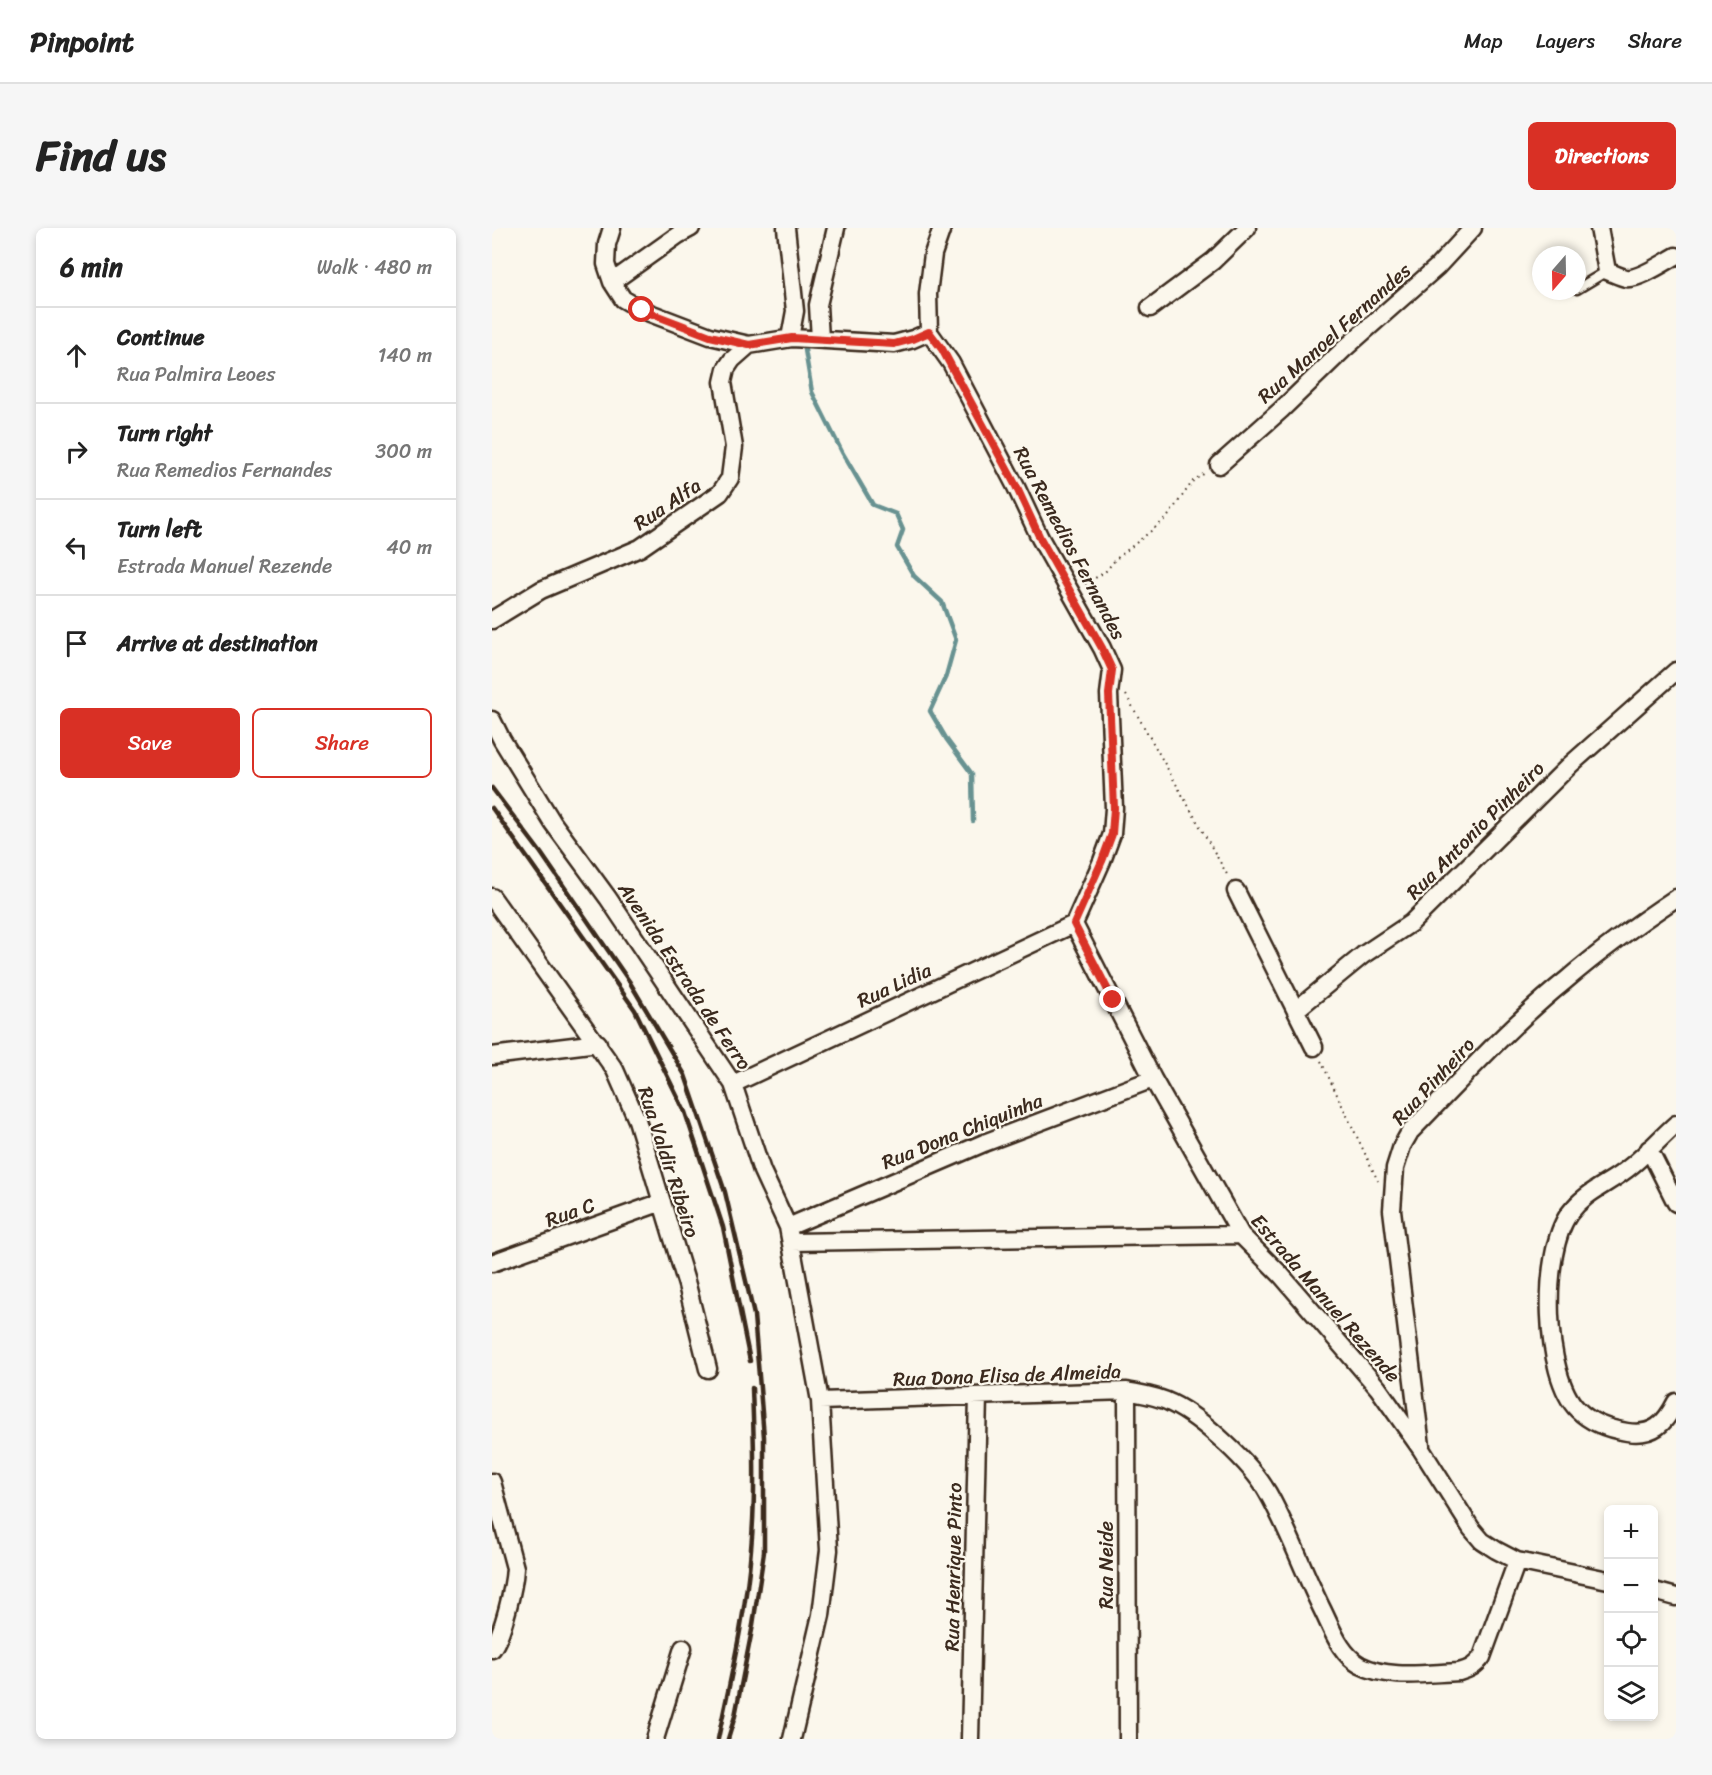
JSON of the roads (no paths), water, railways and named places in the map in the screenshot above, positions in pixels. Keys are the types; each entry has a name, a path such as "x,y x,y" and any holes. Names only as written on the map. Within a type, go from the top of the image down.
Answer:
{"street":[{"path":"612,228 607,244 606,264 612,282 623,299 642,310 710,336 749,345 791,338 894,344 929,332 928,294 933,254 942,228"},
{"path":"612,282 691,228"},
{"path":"786,228 795,311 791,338"},
{"path":"817,338 818,305 836,228"},
{"path":"1150,308 1212,261 1247,228"},
{"name":"Rua Manoel Fernandes","path":"1219,465 1437,267 1473,228"},
{"path":"1599,228 1607,271 1630,278 1676,256"},
{"name":"Rua Remedios Fernandes","path":"929,332 951,363 1070,594 1102,648 1112,670 1109,694 1114,808 1112,834 1074,924"},
{"name":"Rua Alfa","path":"492,620 541,590 640,548 720,493 730,478 734,447 723,382 726,369 732,360 749,345"},
{"name":"Rua Antonio Pinheiro","path":"1296,1010 1363,955 1411,922 1570,765 1676,671"},
{"name":"Avenida Estrada de Ferro","path":"492,720 553,823 608,898 733,1084 762,1171 790,1234 820,1401 829,1550 821,1615 792,1739"},
{"path":"1236,891 1314,1047"},
{"name":"Rua Valdir Ribeiro","path":"492,897 615,1070 637,1119 687,1285 708,1369"},
{"name":"Rua Pinheiro","path":"1421,1449 1392,1210 1395,1168 1402,1146 1410,1132 1494,1046 1564,981 1640,922 1676,898"},
{"name":"Estrada Manuel Rezende","path":"1074,924 1153,1079 1241,1236 1281,1275 1378,1388 1421,1449 1471,1528 1496,1551 1517,1561 1604,1579"},
{"name":"Rua Lidia","path":"733,1084 1074,924"},
{"path":"492,1056 597,1043"},
{"name":"Rua Dona Chiquinha","path":"790,1234 984,1143 1153,1079"},
{"path":"1676,1124 1626,1170 1584,1196 1567,1216 1551,1262 1550,1322 1557,1370 1564,1391 1576,1409 1592,1422 1613,1430 1635,1433 1654,1429 1668,1417 1676,1402"},
{"path":"1648,1149 1676,1203"},
{"name":"Rua C","path":"492,1263 662,1202"},
{"path":"790,1234 1241,1236"},
{"name":"Rua Dona Elisa de Almeida","path":"820,1401 1127,1391 1169,1402 1185,1411 1244,1462 1266,1490 1284,1523 1303,1570 1341,1648 1358,1664 1386,1674 1459,1672 1471,1668 1482,1658 1517,1561"},
{"name":"Rua Neide","path":"1127,1391 1128,1739"},
{"name":"Rua Henrique Pinto","path":"970,1739 978,1396"},
{"path":"492,1482 515,1568 501,1630 492,1649"},
{"path":"1658,1592 1676,1597"},
{"path":"655,1739 683,1648"}],"lane":[{"path":"1586,284 1607,271"}],"waterway":[{"path":"804,344 812,392 842,452 873,505 896,514 903,530 897,547 914,576 942,602 956,640 946,676 930,711 947,740 972,774 973,821"}],"railway":[{"path":"492,788 541,853 629,981 685,1075 725,1192 754,1315 764,1437 764,1552 753,1625 735,1716 728,1739"},
{"path":"492,808 635,1010 685,1112 723,1227 750,1361"},
{"path":"718,1739 738,1644 749,1573 754,1489 752,1388"}]}
